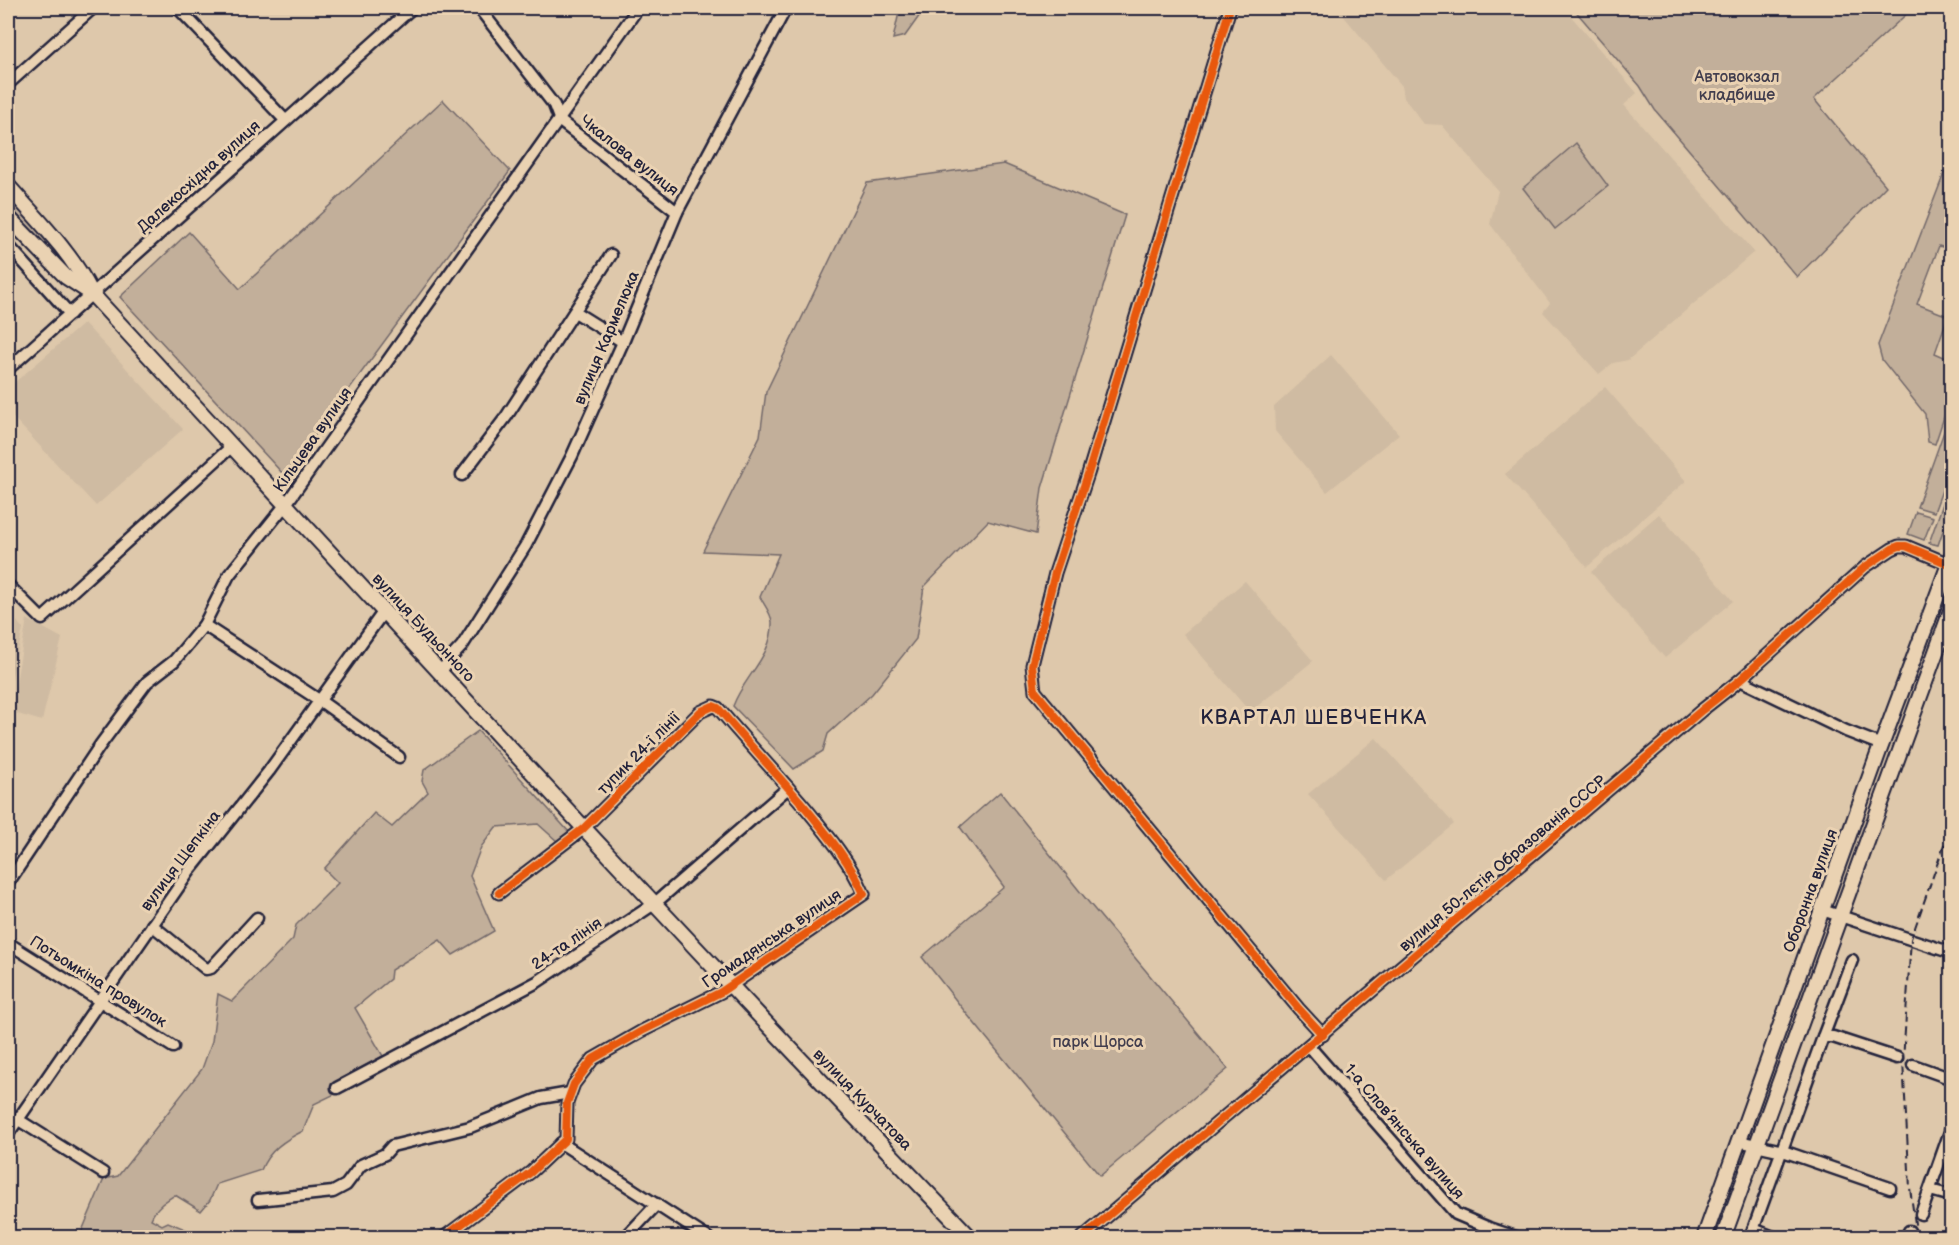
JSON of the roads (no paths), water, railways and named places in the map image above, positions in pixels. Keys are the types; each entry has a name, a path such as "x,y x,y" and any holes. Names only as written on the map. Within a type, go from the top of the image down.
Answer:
{"main road":[{"name":"вулиця Будьонного","path":"8,186 55,238 81,272 92,294"},
{"name":"вулиця Будьонного","path":"8,217 66,277 92,294 730,986"},
{"name":"Оборонна вулиця","path":"1704,1238 1950,560"},
{"path":"1723,1238 1952,608"},
{"name":"вулиця Курчатова","path":"730,986 971,1238"}],"street":[{"path":"8,84 93,8"},
{"path":"178,8 285,120"},
{"name":"Далекосхідна вулиця","path":"8,369 412,8"},
{"name":"Чкалова вулиця","path":"479,8 554,105 560,121 677,212"},
{"name":"Кільцева вулиця","path":"8,883 101,744 140,691 147,682 174,661 204,626 229,575 286,504 638,8"},
{"name":"вулиця Кармелюка","path":"441,672 462,646 526,545 572,456 624,342 677,212 786,8"},
{"path":"1230,8 1055,573 1032,665 1035,692 1323,1035"},
{"path":"8,245 69,314"},
{"path":"462,475 506,417 611,255"},
{"path":"575,312 624,342"},
{"path":"8,585 42,619 232,446"},
{"name":"вулиця 50-лєтія Образованія СССР","path":"1082,1238 1740,680 1865,567 1899,546 1906,546 1950,560"},
{"name":"вулиця Щепкіна","path":"8,1134 191,869 269,771 384,610"},
{"path":"204,626 319,700 399,757"},
{"path":"1740,680 1882,745"},
{"name":"тупик 24-ї лінії","path":"499,893 583,829 700,712 713,706 718,708 788,788"},
{"name":"Громадянська вулиця","path":"561,1143 566,1139 567,1103 570,1093 593,1059 642,1031 721,992 864,894 841,853 788,788"},
{"name":"24-та лінія","path":"337,1088 537,982 654,904 788,788"},
{"path":"1822,910 1952,954"},
{"path":"152,925 206,969 211,968 257,918"},
{"name":"Потьомкіна провулок","path":"8,943 173,1047"},
{"path":"1776,1238 1752,1233 1852,960"},
{"path":"1823,1037 1833,1036 1897,1058"},
{"name":"1-а Слов’янська вулиця","path":"1309,1046 1456,1214 1519,1238"},
{"path":"1913,1065 1952,1079"},
{"path":"258,1200 333,1192 346,1185 361,1165 385,1154 392,1146 470,1127 541,1098 570,1093"},
{"path":"17,1119 103,1173"},
{"path":"1921,1214 1952,1126"},
{"path":"1738,1141 1783,1150 1890,1188"},
{"path":"443,1238 531,1172 561,1143 708,1238"},
{"path":"1930,1190 1952,1196"},
{"path":"625,1238 657,1204"}],"railway":[{"path":"1917,1238 1910,1188 1903,1061 1911,939 1952,822"}],"district":[{"name":"КВАРТАЛ ШЕВЧЕНКА","path":"1314,718"}],"park label":[{"name":"Автовокзал кладбище","path":"1737,86"},
{"name":"парк Щорса","path":"1098,1042"}]}
